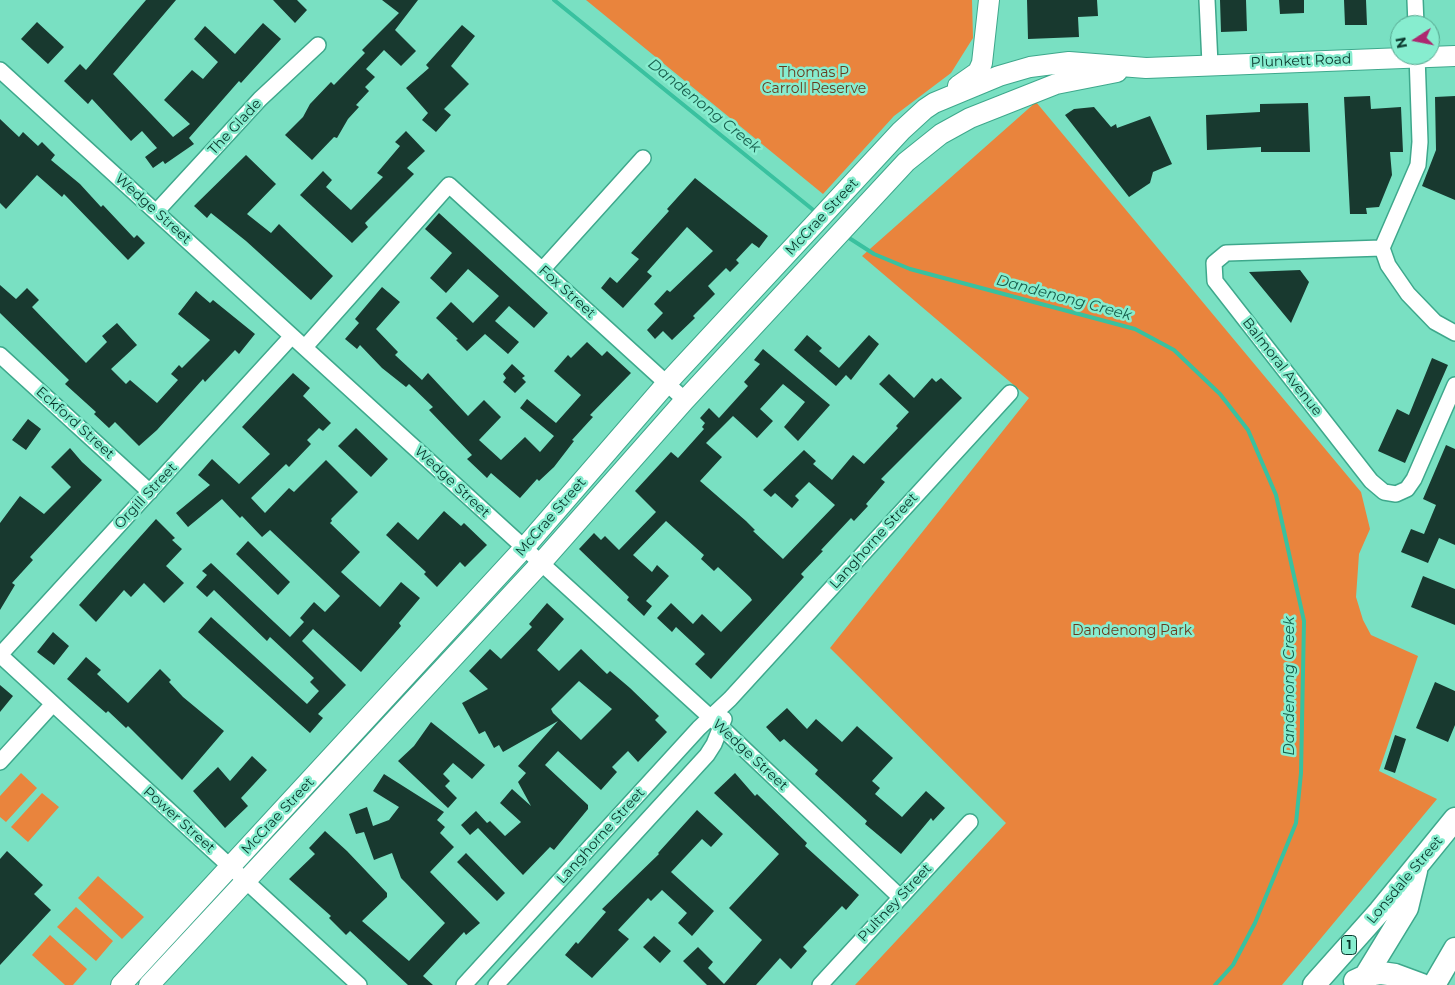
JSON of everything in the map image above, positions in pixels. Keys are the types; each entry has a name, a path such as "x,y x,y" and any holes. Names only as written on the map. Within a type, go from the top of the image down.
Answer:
{"highway":[{"name":"Lonsdale Street","path":"1314,985 1455,819"},
{"path":"1358,982 1407,908 1417,866"},
{"path":"1434,985 1455,948"},
{"path":"1358,982 1386,974 1422,985"}],"main road":[{"path":"970,118 990,100 999,76 989,6"},
{"path":"934,103 979,69 983,60 989,6"},
{"name":"Plunkett Road","path":"1440,56 1455,56"},
{"name":"Plunkett Road","path":"970,118 1056,84 1146,68 1390,57"},
{"name":"Plunkett Road","path":"999,76 1030,67 1069,62 1146,68"},
{"name":"McCrae Street","path":"149,985 238,874 667,383 801,241 909,122 934,103 999,76"},
{"name":"McCrae Street","path":"121,985 238,874 541,563 685,400 866,205 918,152 941,134 970,118"}],"street":[{"path":"1207,0 1210,64"},
{"path":"1415,0 1416,15"},
{"name":"The Glade","path":"156,212 260,99 318,46"},
{"path":"1417,65 1420,142 1418,165 1382,248 1388,265 1408,294 1435,322 1455,333"},
{"name":"Wedge Street","path":"0,70 716,722 900,897"},
{"path":"542,270 644,158"},
{"name":"Fox Street","path":"304,347 449,185 685,400"},
{"name":"Balmoral Avenue","path":"1382,248 1226,253 1214,262 1215,282 1371,481 1384,492 1396,494 1407,488 1414,479 1455,385"},
{"name":"Orgill Street","path":"0,655 292,336"},
{"name":"Eckford Street","path":"0,355 150,492"},
{"name":"Langhorne Street","path":"464,985 716,722 727,710 740,689 1010,393"},
{"name":"Power Street","path":"0,655 52,705 358,985"},
{"path":"0,762 52,705"},
{"name":"Langhorne Street","path":"496,985 707,755 716,722"},
{"name":"Pultney Street","path":"820,985 970,822"}],"green space":[{"name":"Thomas P Carroll Reserve","path":"586,0 972,0 973,38 951,73 894,116 823,194"},
{"name":"Dandenong Park","path":"1036,102 1361,492 1370,529 1359,554 1356,597 1363,620 1371,635 1418,656 1379,771 1437,799 1282,985 855,985 1006,823 830,648 1029,398 862,256"},
{"path":"21,773 37,788 6,822 0,817 0,796"},
{"path":"42,793 59,807 28,842 11,827"},
{"path":"98,876 144,917 122,939 78,898"},
{"path":"76,907 113,941 96,961 57,927"},
{"path":"50,935 87,969 73,985 65,985 32,955"}],"building":[{"path":"146,0 176,0 113,74 173,137 190,124 164,100 192,70 203,79 218,62 194,39 205,26 235,54 263,23 281,39 241,83 239,81 189,138 194,144 165,164 163,161 153,168 145,157 157,148 142,131 131,141 92,99 88,104 64,81 80,64 86,70"},
{"path":"273,0 297,0 307,10 295,23"},
{"path":"382,0 418,0 395,30 416,51 401,66 384,50 366,69 375,77 365,87 369,91 356,105 359,107 348,119 337,138 334,137 312,160 285,135 303,117 310,104 331,82 334,85 365,53 362,50 399,13"},
{"path":"1027,0 1097,0 1098,16 1078,17 1079,37 1028,39"},
{"path":"1220,0 1246,0 1247,31 1221,32"},
{"path":"1279,0 1304,0 1304,13 1280,14"},
{"path":"1344,0 1366,0 1367,25 1345,25"},
{"path":"37,22 64,47 48,64 21,39"},
{"path":"462,25 475,36 451,66 469,84 444,109 451,115 436,132 422,120 428,113 406,88 429,68 426,65"},
{"path":"1370,96 1371,109 1401,107 1403,152 1390,152 1392,175 1379,207 1366,208 1367,214 1350,214 1344,97"},
{"path":"1455,96 1455,200 1422,186 1436,150 1435,97"},
{"path":"1308,103 1310,152 1261,152 1261,147 1207,150 1206,115 1260,112 1260,104"},
{"path":"1094,107 1111,127 1116,124 1117,128 1150,116 1172,164 1153,172 1150,183 1129,197 1065,115 1074,109"},
{"path":"0,119 19,137 23,132 38,146 42,142 55,155 51,160 80,184 101,207 103,205 134,238 137,235 145,243 128,260 64,194 62,197 37,175 6,209 0,203"},
{"path":"406,131 425,151 407,168 414,174 365,223 368,227 352,243 300,195 323,171 332,180 326,187 351,210 383,177 377,173 400,146 395,142"},
{"path":"246,155 276,184 247,214 271,233 279,224 333,276 311,300 246,241 211,213 207,218 194,206"},
{"path":"695,178 768,236 759,248 752,243 736,260 739,263 730,272 726,268 708,286 715,294 693,316 695,318 672,340 663,331 655,339 647,330 663,313 654,304 667,290 670,292 713,251 687,227 647,272 652,276 623,308 601,288 610,277 617,283 639,259 631,253 669,211 667,209"},
{"path":"439,213 548,313 534,328 509,306 495,321 519,342 508,354 485,334 467,351 456,340 458,339 436,318 451,302 473,323 499,296 468,269 446,293 430,278 452,253 425,229"},
{"path":"1300,270 1309,282 1291,323 1249,272"},
{"path":"0,285 16,299 27,288 39,300 32,307 86,363 107,342 102,336 117,323 137,345 111,369 126,384 130,380 157,403 178,380 171,374 179,365 182,368 210,340 178,314 196,291 210,303 213,300 255,334 239,354 235,350 205,382 203,379 157,430 139,446 115,422 109,428 94,414 96,412 65,384 69,380 0,313"},
{"path":"382,287 400,302 376,329 398,352 395,355 422,380 428,373 468,416 484,400 501,417 479,440 501,460 525,437 540,452 554,436 520,408 527,399 556,423 581,395 554,371 568,355 571,358 587,342 602,356 607,351 631,373 590,415 593,417 572,440 574,441 554,467 539,481 537,479 520,498 491,473 487,478 467,459 472,455 429,410 433,407 409,384 406,387 382,368 360,345 357,349 345,339 359,323 355,319"},
{"path":"807,335 822,348 819,351 839,368 869,335 879,344 851,380 846,375 836,386 794,350"},
{"path":"763,349 830,405 798,441 784,427 805,402 783,384 760,409 773,421 757,438 733,416 706,443 722,457 700,481 746,521 755,530 753,531 783,559 835,505 809,482 795,496 799,500 792,508 775,493 771,497 763,490 804,450 816,461 813,464 832,480 853,455 864,464 898,428 896,426 909,412 879,384 889,374 914,398 932,378 936,382 941,378 962,398 881,479 885,482 866,504 868,506 854,521 851,518 821,550 823,551 801,574 804,577 711,679 695,664 705,654 676,627 672,632 657,618 671,603 693,624 702,614 721,632 752,600 750,597 718,567 714,571 701,559 704,555 666,521 633,555 652,572 657,565 669,576 646,601 652,606 644,616 627,600 629,597 579,549 594,533 601,540 605,536 619,550 656,512 635,491 671,452 678,458 704,429 702,427 705,423 700,418 709,408 719,418 748,386 744,382 760,364 754,360"},
{"path":"1432,358 1448,365 1405,463 1378,451 1397,409 1409,415"},
{"path":"512,364 525,376 522,378 526,382 515,393 503,382 506,378 503,374"},
{"path":"293,373 310,388 303,396 331,423 323,431 319,428 307,440 311,444 289,467 286,464 251,498 265,513 289,488 294,492 326,460 358,492 331,519 330,523 360,552 341,572 380,607 401,582 420,598 399,623 401,626 361,672 313,629 302,641 346,685 318,714 323,718 310,733 198,632 211,617 307,704 319,691 310,682 314,678 270,637 267,641 214,590 207,597 196,587 207,575 202,571 211,563 290,637 304,622 300,618 314,602 325,612 340,596 270,530 262,537 222,499 188,527 176,513 210,485 198,475 212,459 239,484 270,454 242,427"},
{"path":"28,419 41,429 26,450 12,440"},
{"path":"356,428 388,459 371,477 338,446"},
{"path":"1446,445 1455,449 1455,545 1439,538 1428,563 1401,552 1411,529 1424,534 1436,505 1423,499"},
{"path":"70,448 102,480 30,557 33,560 12,583 15,585 0,610 0,523 20,496 44,514 71,487 51,467"},
{"path":"444,511 461,526 464,523 487,545 465,567 460,562 437,587 424,574 426,572 386,535 398,522 418,540"},
{"path":"156,519 175,538 172,540 182,549 166,566 184,583 164,603 144,583 131,597 124,590 96,622 79,605"},
{"path":"248,541 290,582 278,595 236,554"},
{"path":"1423,576 1455,589 1455,625 1411,607"},
{"path":"547,603 564,619 537,650 559,671 581,649 607,674 610,671 630,688 659,716 655,720 667,732 638,762 628,751 612,767 617,772 601,790 558,751 545,765 588,805 588,809 554,850 550,847 523,875 478,828 470,835 461,825 476,811 487,823 490,821 505,836 521,822 500,803 512,789 531,806 518,782 526,773 518,766 558,721 503,752 499,745 494,748 485,731 479,734 462,703 488,689 469,671 490,649 501,659 532,627 529,624","holes":["579,681 612,709 581,740 551,709"]},
{"path":"53,632 69,646 54,665 37,652"},
{"path":"86,657 101,670 97,674 128,703 160,669 171,680 169,682 183,697 224,731 182,780 128,726 126,728 108,711 106,713 67,679"},
{"path":"1435,682 1455,691 1455,725 1448,742 1416,728"},
{"path":"0,685 13,696 0,712"},
{"path":"787,708 807,729 816,719 842,742 857,726 893,758 872,781 880,788 875,794 902,817 926,791 945,808 933,821 931,818 901,854 865,824 867,821 815,774 818,770 784,739 780,742 766,727"},
{"path":"431,722 485,765 472,779 453,763 443,774 450,781 445,786 457,798 448,808 398,761 414,746"},
{"path":"1395,735 1406,739 1395,773 1384,769"},
{"path":"252,756 267,770 241,798 248,806 225,828 193,791 218,767 230,781"},
{"path":"735,773 755,796 757,794 807,843 805,846 859,895 846,910 842,906 803,947 807,951 791,969 780,958 756,985 707,985 683,961 698,947 713,962 708,968 724,984 762,940 729,908 779,854 714,793"},
{"path":"384,774 444,812 437,820 445,827 440,833 454,847 430,872 480,923 466,935 464,932 423,976 433,985 408,985 350,931 346,935 329,918 331,916 289,879 315,854 309,848 325,831 387,893 387,897 362,921 409,961 445,923 401,878 392,853 374,860 364,832 356,834 349,814 367,807 373,826 389,820 399,807 373,791"},
{"path":"697,810 723,834 711,847 702,839 671,872 714,911 692,936 678,923 687,913 662,890 651,901 648,898 618,930 629,939 592,978 565,955 576,942 578,944 606,912 602,909 659,854"},
{"path":"7,851 43,885 34,894 51,910 0,965 0,859"},
{"path":"466,853 505,893 497,901 457,862"},
{"path":"654,936 671,951 660,963 643,947"}],"waterway":[{"name":"Dandenong Creek","path":"554,0 817,213"},
{"name":"Dandenong Creek","path":"846,236 874,254 910,269 1135,329 1174,350 1220,394 1248,430 1276,495 1304,621 1301,773 1296,823 1255,923 1233,965 1215,985"}]}
